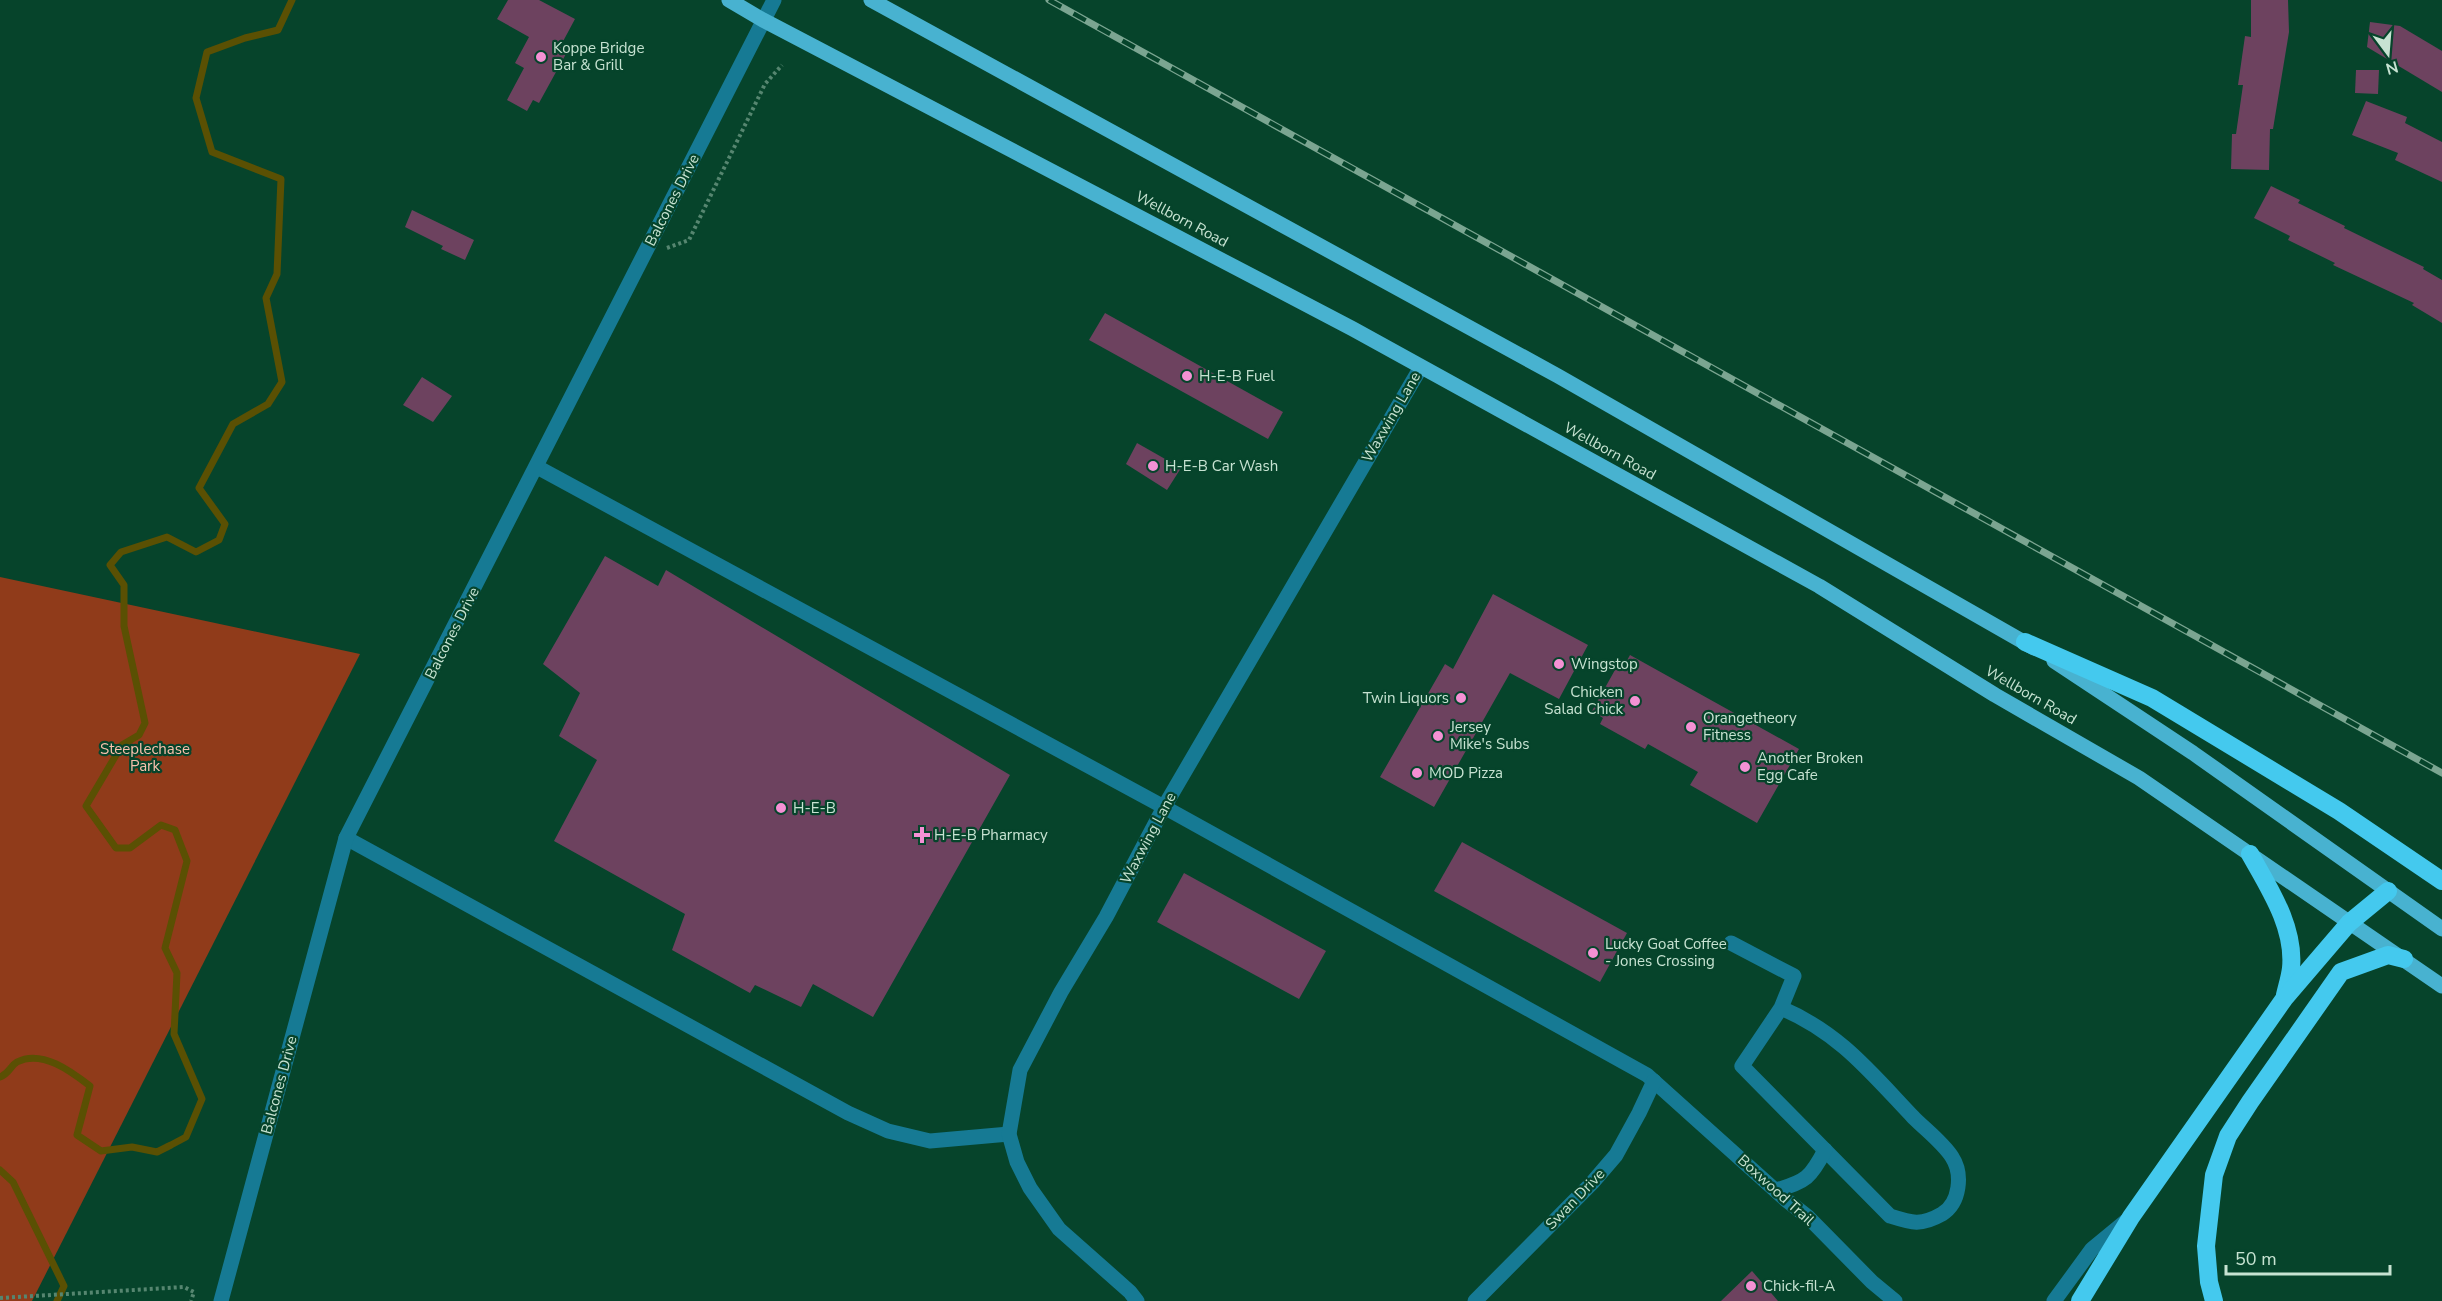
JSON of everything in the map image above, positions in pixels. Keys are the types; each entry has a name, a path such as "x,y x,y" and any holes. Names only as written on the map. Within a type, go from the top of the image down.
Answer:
{"highway":[{"path":"2025,642 2152,698 2339,811 2442,881"},
{"path":"2250,854 2277,903 2288,935 2291,967 2284,999"},
{"path":"2080,1301 2131,1217 2284,999 2349,923 2388,891"},
{"path":"2214,1301 2206,1246 2214,1175 2228,1136 2341,972 2388,955 2404,959"}],"main road":[{"name":"Wellborn Road","path":"729,0 1421,367 1819,586 1995,695 2139,778 2442,986"},
{"path":"871,0 1558,376 2025,642 2193,753 2442,929"}],"street":[{"name":"Balcones Drive","path":"221,1301 346,838 774,0"},
{"name":"Waxwing Lane","path":"1137,1301 1130,1292 1059,1229 1030,1188 1017,1162 1009,1134 1020,1070 1061,992 1106,917 1164,807 1421,367"},
{"name":"Boxwood Trail","path":"537,467 1164,807 1627,1064 1654,1081 1808,1217 1872,1282 1895,1301"},
{"path":"346,838 848,1113 888,1131 930,1141 1009,1134"},
{"path":"1731,943 1794,976 1781,1008 1742,1066 1890,1216 1912,1224 1933,1219 1949,1210 1959,1189 1953,1158 1839,1041 1805,1018 1781,1008"},
{"name":"Swan Drive","path":"1475,1301 1592,1183 1616,1155 1654,1081"},
{"path":"1776,1190 1801,1183 1813,1172 1825,1150"},
{"path":"2054,1301 2092,1249 2131,1217"}],"path":[{"path":"644,257 689,240 765,84 782,65"},
{"path":"0,1298 184,1287 194,1292 191,1301"}],"green space":[{"name":"Steeplechase Park","path":"0,577 360,654 32,1301 0,1301"}],"building":[{"name":"Koppe Bridge Bar & Grill","path":"508,0 539,0 575,19 560,47 567,52 539,103 533,100 527,111 507,100 524,68 515,63 529,37 497,19"},
{"path":"2251,0 2288,0 2289,32 2273,129 2270,129 2269,170 2231,169 2232,134 2236,134 2243,85 2238,85 2245,36 2251,37"},
{"path":"2370,22 2400,26 2442,51 2442,92 2367,47"},
{"path":"2356,70 2379,70 2378,94 2355,93"},
{"path":"2366,101 2407,117 2405,123 2442,142 2442,182 2395,160 2398,153 2352,135"},
{"path":"2271,186 2300,200 2298,203 2345,226 2344,228 2424,267 2423,269 2442,280 2442,323 2412,305 2414,303 2333,265 2335,263 2288,240 2290,236 2254,218"},
{"path":"412,210 474,240 465,260 441,249 443,246 405,227"},
{"name":"H-E-B Fuel","path":"1105,313 1283,412 1268,439 1089,340"},
{"path":"422,377 452,396 433,422 403,405"},
{"name":"H-E-B Car Wash","path":"1137,443 1181,468 1167,490 1126,464"},
{"name":"H-E-B","path":"605,556 658,586 666,570 1010,775 873,1017 813,984 801,1007 755,985 750,993 672,950 685,914 554,841 597,760 559,736 580,693 543,664"},
{"path":"1493,594 1588,645 1559,699 1510,673 1434,807 1380,777 1445,664 1453,669"},
{"path":"1630,655 1799,749 1757,823 1690,785 1698,772 1648,744 1645,749 1600,724 1603,718 1592,711 1620,661 1625,664"},
{"path":"1462,842 1627,933 1600,982 1434,891"},
{"path":"1184,873 1326,951 1299,999 1157,922"},
{"name":"Chick-fil-A","path":"1752,1271 1778,1301 1721,1301"}],"waterway":[{"path":"0,1077 17,1062 36,1058 56,1064 83,1080 90,1086 77,1135 101,1151 132,1147 157,1152 171,1145 186,1137 202,1099 174,1034 177,973 165,948 187,861 175,830 161,825 130,848 116,848 86,806 122,745 139,735 145,723 124,626 124,585 110,565 121,552 167,537 196,552 219,540 225,524 199,488 233,424 268,404 282,382 266,298 277,274 281,179 212,152 196,98 207,52 245,38 278,30 292,0"},
{"path":"0,1170 13,1182 64,1286 57,1301"}],"railway":[{"path":"1049,0 2442,773"}],"place":[{"name":"Koppe Bridge Bar & Grill","path":"541,57"},
{"name":"H-E-B Fuel","path":"1187,376"},
{"name":"H-E-B Car Wash","path":"1153,466"},
{"name":"Wingstop","path":"1559,664"},
{"name":"Twin Liquors","path":"1461,698"},
{"name":"Chicken Salad Chick","path":"1635,701"},
{"name":"Orangetheory Fitness","path":"1691,727"},
{"name":"Jersey Mike's Subs","path":"1438,736"},
{"name":"Another Broken Egg Cafe","path":"1745,767"},
{"name":"MOD Pizza","path":"1417,773"},
{"name":"H-E-B","path":"781,808"},
{"name":"H-E-B Pharmacy","path":"922,835"},
{"name":"Lucky Goat Coffee - Jones Crossing","path":"1593,953"},
{"name":"Chick-fil-A","path":"1751,1286"}]}
